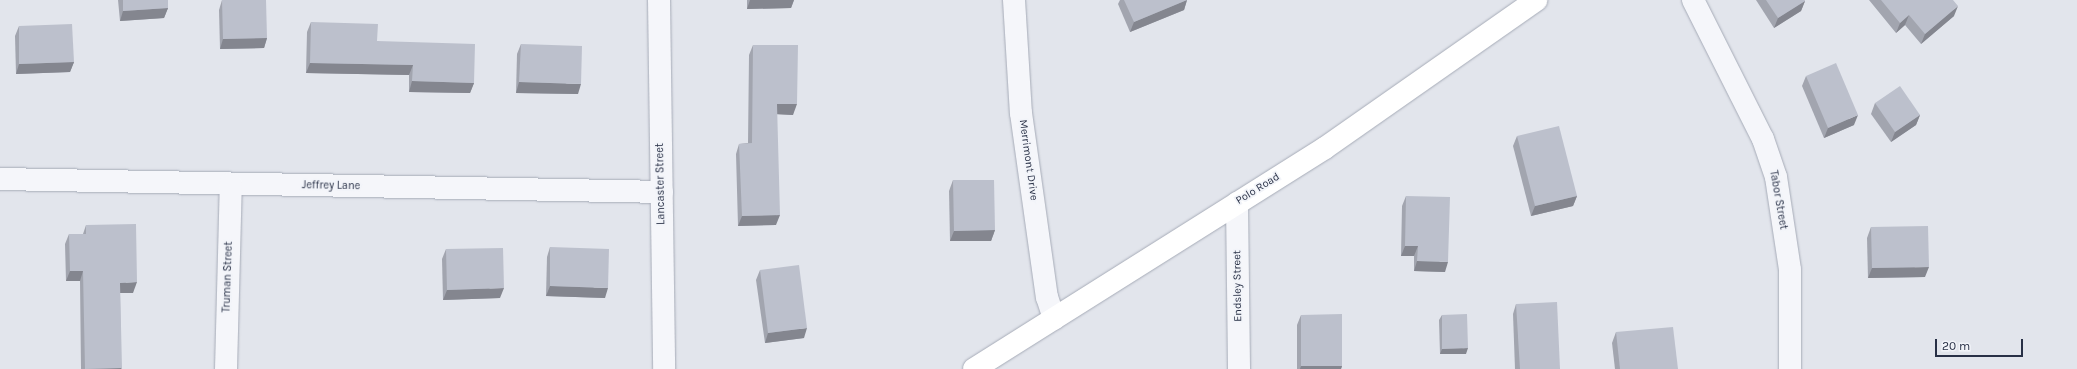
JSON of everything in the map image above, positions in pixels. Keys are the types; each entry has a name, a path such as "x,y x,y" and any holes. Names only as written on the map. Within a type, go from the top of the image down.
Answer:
{"main road":[{"name":"Polo Road","path":"974,369 1331,144 1536,0"}],"street":[{"name":"Lancaster Street","path":"659,0 664,369"},
{"name":"Merrimont Drive","path":"1014,0 1021,113 1047,297 1054,319"},
{"name":"Tabor Street","path":"1693,0 1763,139 1776,177 1790,270 1790,369"},
{"name":"Jeffrey Lane","path":"0,179 662,192"},
{"name":"Truman Street","path":"226,369 231,184"},
{"name":"Endsley Street","path":"1237,203 1239,369"}],"building":[{"path":"123,0 168,0 168,8 123,11"},
{"path":"222,0 266,0 267,38 223,39"},
{"path":"1124,0 1187,0 1134,22"},
{"path":"1766,0 1804,0 1805,1 1778,18"},
{"path":"1881,0 1953,0 1958,6 1925,34 1909,15 1900,23"},
{"path":"311,22 378,24 377,41 475,44 474,83 412,81 413,65 310,63"},
{"path":"72,24 74,62 19,64 19,26"},
{"path":"521,44 582,46 581,84 519,82"},
{"path":"753,45 798,45 797,104 777,104 780,215 742,216 739,144 752,143"},
{"path":"1836,63 1858,115 1828,128 1806,76"},
{"path":"1900,86 1920,115 1895,132 1875,103"},
{"path":"1559,126 1577,196 1535,206 1517,136"},
{"path":"953,180 994,180 995,230 954,231"},
{"path":"1406,196 1450,197 1448,262 1417,261 1418,246 1405,246"},
{"path":"136,224 137,282 120,283 122,368 85,369 83,271 70,271 69,234 86,234 86,225"},
{"path":"1928,226 1929,267 1872,268 1871,227"},
{"path":"550,247 609,249 608,288 550,286"},
{"path":"503,248 504,288 447,290 446,249"},
{"path":"799,265 807,328 768,333 760,270"},
{"path":"1557,302 1560,369 1520,369 1516,304"},
{"path":"1342,314 1342,366 1301,366 1301,315"},
{"path":"1467,314 1468,348 1442,349 1442,315"},
{"path":"1673,327 1678,369 1620,369 1616,332"}]}
